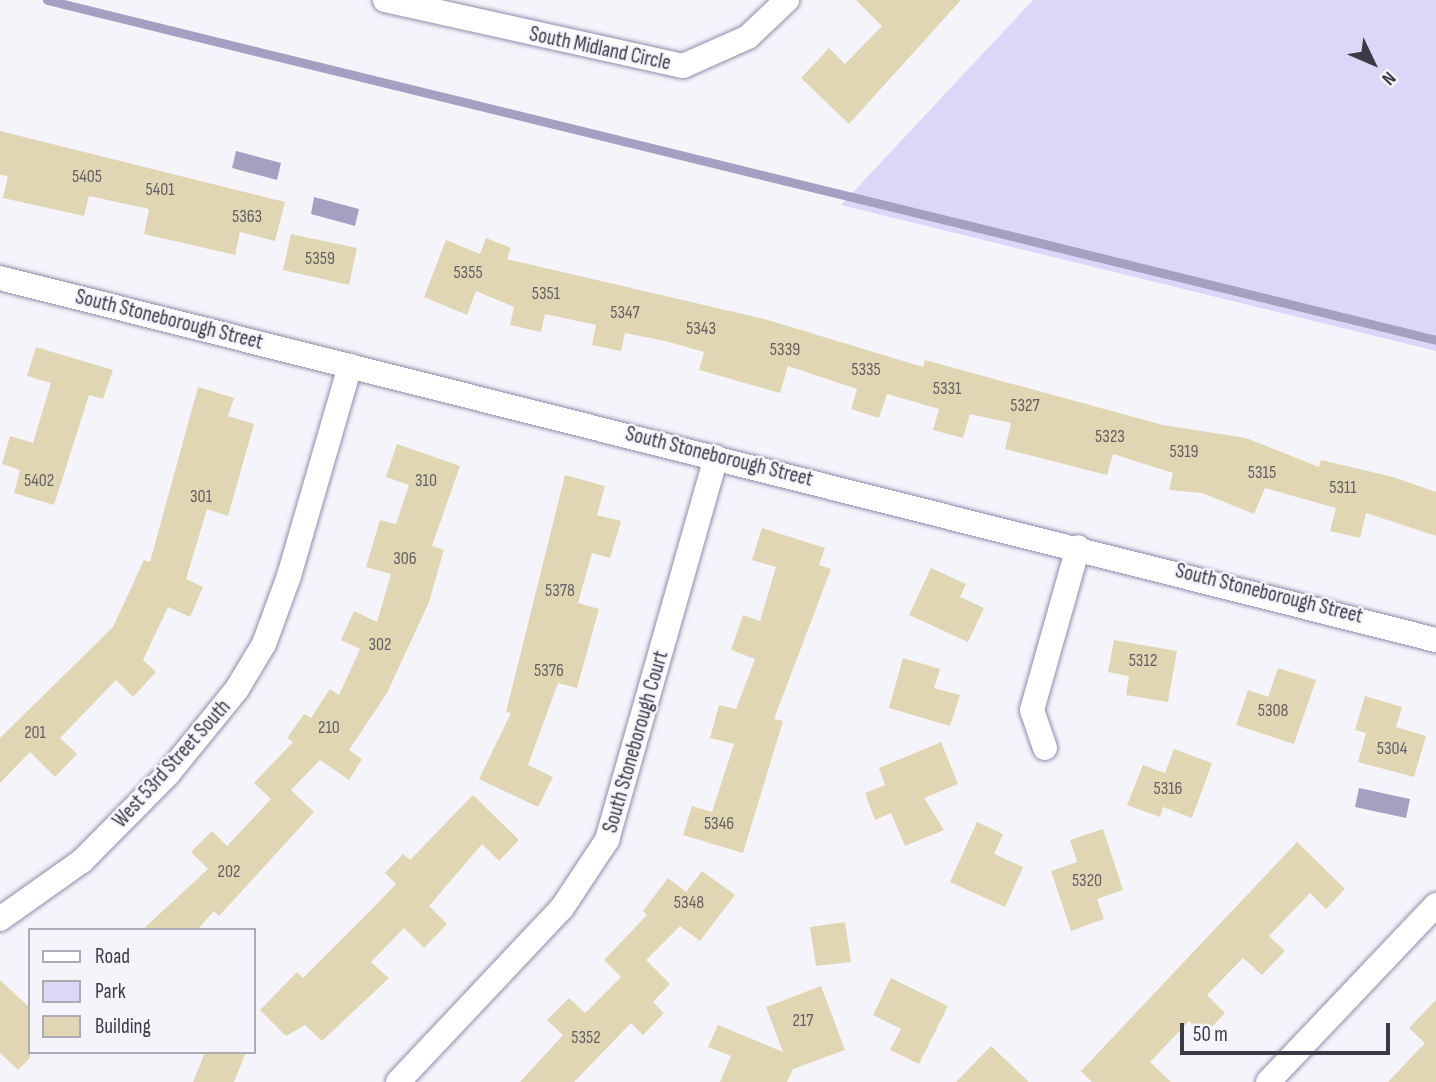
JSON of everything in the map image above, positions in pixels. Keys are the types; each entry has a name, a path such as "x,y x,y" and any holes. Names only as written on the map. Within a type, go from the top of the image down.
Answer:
{"street":[{"name":"South Midland Circle","path":"385,0 438,6 682,66 748,37 787,0"},
{"name":"South Stoneborough Street","path":"0,278 1078,547 1436,640"},
{"name":"West 53rd Street South","path":"0,919 82,860 168,774 237,689 264,644 289,576 349,366"},
{"name":"South Stoneborough Court","path":"398,1082 562,908 607,840 716,457"},
{"path":"1045,748 1032,710 1078,547"},
{"path":"1268,1082 1436,905"}],"green space":[{"path":"1033,0 1436,0 1436,351 841,205"}],"shaded area":[{"path":"236,151 281,163 277,180 232,168"},
{"path":"314,197 359,209 355,226 311,214"},
{"path":"1359,788 1410,799 1406,818 1355,807"}],"building":[{"path":"856,0 961,0 849,124 801,78 829,48 845,64 882,26"},
{"path":"0,131 285,202 275,241 240,232 235,255 144,234 149,209 89,196 84,216 3,198 8,176 0,175"},
{"path":"291,234 357,248 349,285 283,270"},
{"path":"486,238 511,248 507,259 768,320 923,367 925,360 1163,425 1246,438 1319,467 1321,460 1393,477 1436,492 1436,536 1366,513 1360,538 1330,531 1336,508 1265,488 1254,514 1202,493 1169,490 1173,473 1113,454 1107,475 1005,449 1011,423 970,414 963,438 933,430 939,409 887,394 879,418 851,409 857,389 788,366 780,393 699,370 704,352 665,341 625,333 621,351 592,345 596,325 545,314 541,332 510,325 514,307 476,291 467,315 424,297 446,240 480,254"},
{"path":"36,347 113,370 103,399 89,395 54,505 14,493 20,470 2,464 10,436 33,443 51,383 27,376"},
{"path":"198,387 234,398 228,416 254,424 228,516 207,509 186,579 203,587 190,617 168,607 143,660 156,672 133,697 116,680 60,738 77,754 55,777 30,752 0,783 0,738 113,627 144,560 150,562"},
{"path":"397,444 460,466 432,546 444,550 429,602 387,693 349,750 362,759 349,780 320,760 291,790 314,812 219,916 214,911 199,928 144,928 208,869 191,852 212,831 227,846 271,799 254,783 293,742 287,738 304,714 311,718 330,689 339,695 360,649 341,640 354,611 377,622 391,574 366,567 380,520 396,524 409,485 386,477"},
{"path":"565,475 605,486 597,515 621,521 610,558 592,553 578,603 599,609 577,688 558,683 528,765 553,777 538,807 479,779 511,713 506,712"},
{"path":"762,528 825,548 819,565 831,569 774,719 783,721 743,853 683,835 692,806 712,812 734,744 710,738 719,705 736,709 755,659 731,650 743,615 760,621 776,567 752,560"},
{"path":"931,568 966,584 960,597 984,608 968,642 909,615"},
{"path":"1114,640 1177,651 1168,702 1126,695 1129,676 1108,672"},
{"path":"903,658 940,669 934,688 960,695 950,726 889,708"},
{"path":"1278,668 1316,680 1294,744 1236,725 1248,690 1268,697"},
{"path":"1365,696 1402,707 1396,727 1426,736 1414,777 1358,762 1366,733 1355,730"},
{"path":"941,742 958,784 924,798 944,830 905,846 891,813 875,820 865,793 885,785 879,768"},
{"path":"1174,749 1212,763 1192,818 1163,807 1160,817 1127,805 1143,765 1165,773"},
{"path":"473,795 519,840 499,861 482,844 429,906 447,924 424,948 404,928 371,962 389,978 322,1041 305,1025 286,1036 260,1010 297,972 303,978 376,905 396,884 385,873 403,854 410,860"},
{"path":"977,822 1003,834 994,854 1023,867 1005,907 950,882"},
{"path":"1103,829 1123,890 1097,899 1104,919 1071,931 1051,871 1077,862 1070,840"},
{"path":"1297,842 1345,889 1326,909 1310,893 1269,936 1285,951 1262,975 1243,958 1207,995 1225,1013 1204,1035 1189,1021 1150,1062 1171,1082 1092,1082 1081,1071"},
{"path":"702,871 735,895 700,941 680,926 646,960 670,984 653,1002 664,1013 643,1035 631,1023 574,1082 520,1082 563,1035 547,1020 569,998 585,1013 621,977 604,960 647,915 643,911 668,878 686,892"},
{"path":"845,922 851,962 816,966 810,927"},
{"path":"891,978 948,1006 919,1064 890,1050 901,1029 873,1015"},
{"path":"0,980 28,1006 30,1058 18,1070 0,1053"},
{"path":"821,986 845,1050 793,1069 787,1082 720,1082 731,1056 708,1047 718,1025 783,1052 766,1007"},
{"path":"1436,1000 1436,1082 1388,1082 1425,1043 1409,1028"},
{"path":"991,1046 1029,1082 956,1082"},
{"path":"204,1054 245,1054 234,1082 193,1082"}],"waterway":[{"path":"47,0 1436,340"}]}
